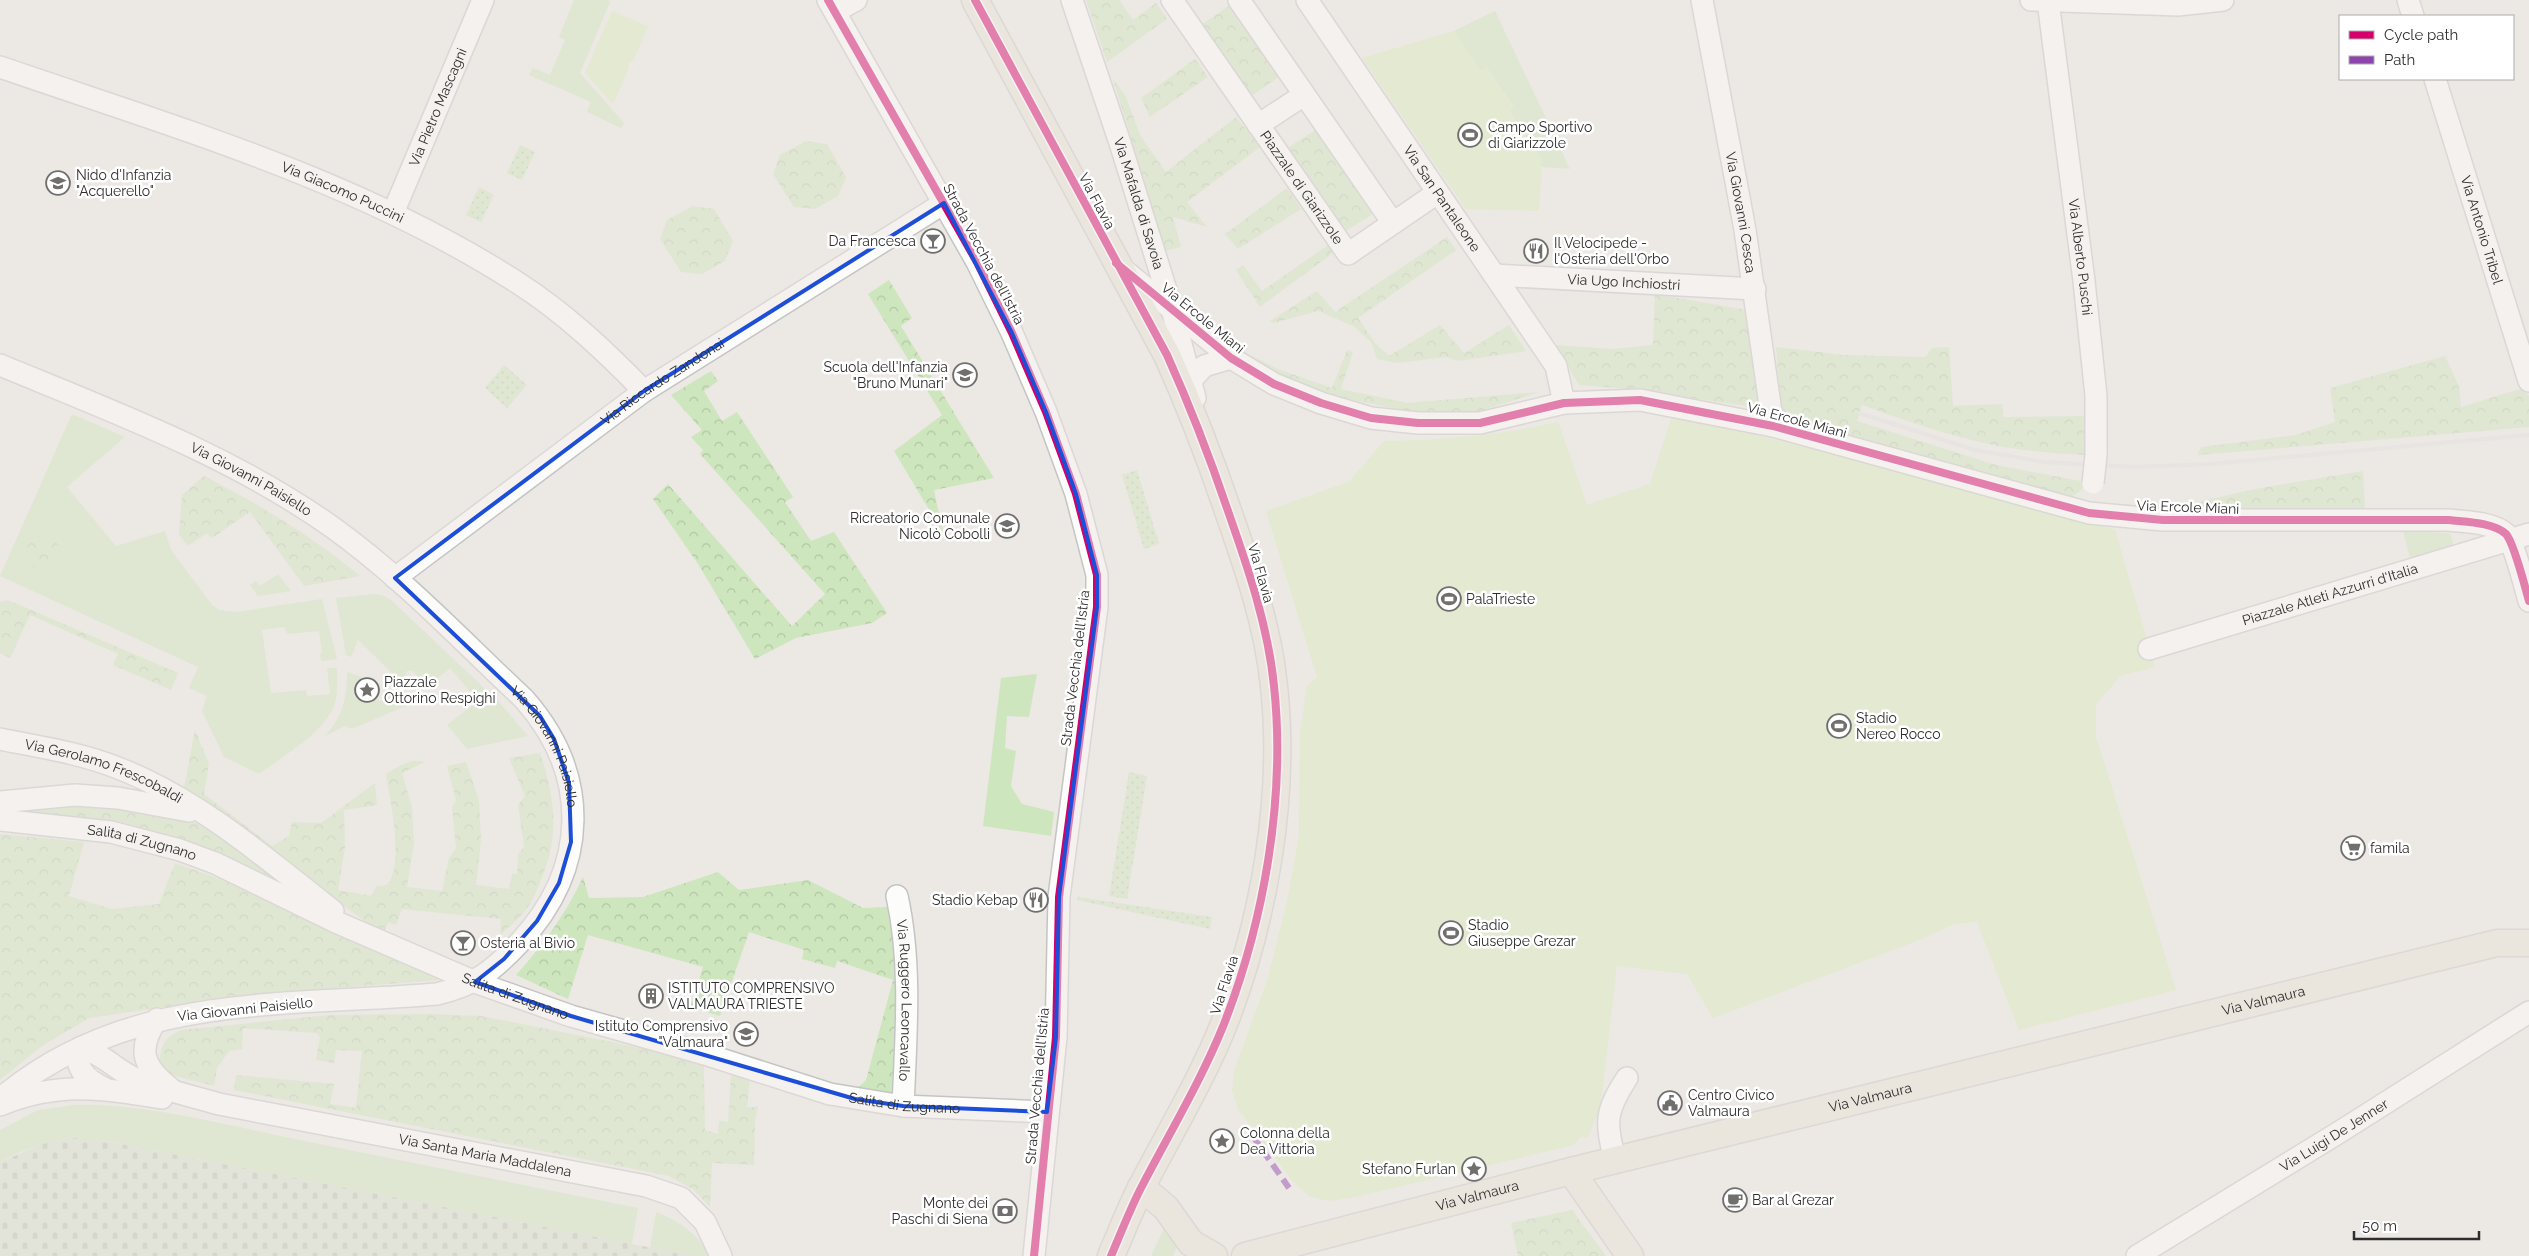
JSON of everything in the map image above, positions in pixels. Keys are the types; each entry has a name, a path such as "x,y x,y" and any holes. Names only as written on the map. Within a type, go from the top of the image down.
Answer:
{"main road":[{"name":"Via Flavia","path":"976,0 1167,355 1202,438 1248,566 1265,632 1274,684 1278,729 1276,789 1262,892 1243,970 1224,1024 1197,1085 1141,1187 1111,1256"},
{"name":"Via Valmaura","path":"2497,943 2529,924"},
{"name":"Via Valmaura","path":"1245,1256 1614,1161 2497,943 2529,943"},
{"path":"1572,1172 1630,1256"},
{"path":"1141,1187 1166,1208 1191,1243 1214,1256"}],"street":[{"name":"Via Pietro Mascagni","path":"393,213 483,0"},
{"path":"832,5 856,0"},
{"name":"Via Mafalda di Savoia","path":"1072,0 1120,143 1172,309 1191,380 1202,438"},
{"path":"1239,0 1393,223"},
{"name":"Via San Pantaleone","path":"1307,0 1556,366 1564,403"},
{"name":"Via Giovanni Cesca","path":"1702,0 1755,289 1773,426"},
{"path":"2040,0 2178,5 2223,0"},
{"name":"Via Alberto Puschi","path":"2040,0 2073,200 2096,396 2096,455 2089,513"},
{"path":"2408,0 2413,15"},
{"name":"Piazzale di Giarizzole","path":"1175,1 1348,254 1437,193"},
{"name":"Strada Vecchia dell'Istria","path":"832,5 944,203 1007,324 1046,412 1076,494 1097,575 1097,607 1059,897 1056,1037 1047,1112 1037,1254"},
{"name":"Via Giacomo Puccini","path":"0,67 216,142 340,188 393,213 520,283 576,326 612,358 644,391"},
{"name":"Via Antonio Tribel","path":"2435,80 2529,381"},
{"name":"Piazzale di Giarizzole","path":"1258,125 1304,95"},
{"name":"Via Riccardo Zandonai","path":"395,578 644,391 944,203"},
{"name":"Via Ercole Miani","path":"1116,263 1231,358 1274,384 1371,418 1418,423 1480,424 1564,403 1640,400 1773,426 2089,513 2163,520 2449,520 2486,526 2519,537"},
{"name":"Via Ugo Inchiostri","path":"1494,275 1755,289"},
{"path":"1191,380 1204,366 1231,358"},
{"name":"Via Giovanni Paisiello","path":"0,364 128,418 234,468 278,492 333,528 395,578 524,698 540,716 554,739 569,783 572,803 572,842 559,883 546,908 527,933 488,974 475,982 458,989 437,994 280,1003 197,1012 157,1019 117,1032 80,1048"},
{"path":"2519,537 2529,602"},
{"name":"Piazzale Atleti Azzurri d'Italia","path":"2148,648 2519,537"},
{"name":"Via Gerolamo Frescobaldi","path":"0,739 118,767 145,780 202,813 359,931"},
{"name":"Via Gerolamo Frescobaldi","path":"0,802 75,795 118,798 202,813"},
{"name":"Salita di Zugnano","path":"0,820 111,832 180,850 475,982 571,1016 708,1055 830,1094 903,1106 1047,1112"},
{"name":"Via Ruggero Leoncavallo","path":"897,896 901,914 907,981 903,1106"},
{"name":"Via Luigi De Jenner","path":"2137,1256 2338,1133 2529,1012"},
{"name":"Via Santa Maria Maddalena","path":"157,1019 148,1033 144,1048 146,1062 156,1077 174,1091"},
{"path":"0,1098 28,1077 80,1048"},
{"name":"Via Santa Maria Maddalena","path":"104,1088 91,1082 82,1074 78,1062 80,1048 94,1051 136,1078 219,1104 646,1186 681,1198 705,1222 721,1256"},
{"path":"1614,1161 1607,1118 1614,1099 1627,1078"},
{"name":"Via Santa Maria Maddalena","path":"0,1106 23,1097 48,1091 104,1088 166,1099 219,1104"}],"highlighted area":[{"path":"944,203 1012,333 1046,412 1076,494 1097,575 1097,607 1059,897 1056,1037 1047,1112 903,1106 855,1099 571,1016 475,982 504,959 537,921 559,883 571,842 569,783 554,739 540,716 395,578 644,391"}],"green space":[{"path":"574,0 608,0 610,2 580,73 624,123 621,128 587,112 591,102 529,75 533,68 550,75 565,40 559,37"},
{"path":"1086,0 1119,0 1133,20 1156,3 1167,19 1107,62"},
{"path":"1230,5 1280,76 1251,96 1201,25"},
{"path":"612,11 648,26 633,61 629,62 628,70 613,104 585,73"},
{"path":"1495,11 1570,169 1541,167 1542,160 1509,111 1514,107 1487,68 1481,71 1454,31"},
{"name":"Campo Sportivo di Giarizzole","path":"1454,31 1481,71 1486,67 1514,108 1509,112 1542,160 1539,211 1466,209 1362,58"},
{"path":"1195,59 1208,77 1150,117 1141,98"},
{"path":"1113,79 1125,95 1141,137 1166,172 1236,117 1260,147 1187,202 1207,227 1173,217 1181,247 1165,251"},
{"path":"1317,129 1374,213 1343,233 1286,149"},
{"path":"806,141 827,144 846,177 838,196 815,209 794,207 773,174 780,155"},
{"path":"520,145 535,152 522,180 507,173"},
{"path":"479,187 494,195 481,222 466,215"},
{"path":"1287,188 1301,209 1238,249 1225,234"},
{"path":"693,206 714,209 733,241 725,261 702,274 681,272 660,239 667,220"},
{"path":"1447,237 1456,250 1358,318 1375,343 1389,356 1440,325 1464,353 1509,325 1526,351 1458,361 1446,357 1397,363 1377,359 1371,342 1353,326 1318,311 1274,323 1270,321 1317,291 1335,312"},
{"path":"1328,245 1333,253 1260,307 1236,270 1243,265 1262,291"},
{"path":"889,280 912,318 901,326 994,478 934,490 943,533 894,451 942,415 868,294"},
{"path":"1655,294 1747,310 1759,408 1630,389 1579,385 1555,345 1613,349 1653,345"},
{"path":"1215,337 1278,369 1332,388 1347,350 1353,352 1341,389 1407,403 1539,392 1480,411 1418,413 1347,399 1278,378"},
{"path":"1776,347 1843,355 1925,357 1932,348 1949,347 1953,406 2002,404 2003,417 2089,416 2087,455 2033,451 1989,444 1925,427 1862,405 1857,421 1996,465 2086,482 2077,494 2062,498 1781,415"},
{"path":"2445,356 2459,386 2461,407 2523,388 2529,396 2529,427 2198,455 2201,447 2296,435 2335,422 2330,388"},
{"path":"504,365 527,385 507,408 485,388"},
{"path":"711,371 718,381 704,391 722,421 737,412 793,497 785,502 811,541 834,532 887,613 872,623 796,638 755,659 698,564 653,499 668,484 792,626 825,594 700,454 703,450 691,437 702,430 671,395"},
{"path":"72,414 125,437 67,487 116,546 165,531 171,550 212,605 219,610 236,612 322,599 337,659 321,661 320,654 322,652 319,631 287,634 285,627 262,630 271,693 306,690 307,696 330,694 327,668 337,668 335,703 323,724 303,743 259,774 224,757 202,711 207,696 189,688 198,667 0,576"},
{"path":"1672,416 1846,456 2115,530 2155,667 2120,676 2096,705 2096,737 2176,990 2019,1030 1977,922 1954,924 1922,939 1713,1018 1687,974 1617,966 1600,1110 1587,1138 1581,1137 1574,1145 1355,1197 1329,1201 1309,1196 1294,1183 1238,1109 1232,1090 1235,1068 1268,978 1287,901 1299,835 1300,733 1307,686 1317,677 1266,511 1349,482 1384,441 1472,436 1558,422 1587,505 1650,484"},
{"path":"1137,470 1159,544 1144,549 1122,475"},
{"path":"2363,471 2365,512 2152,510 2102,503 2155,506 2194,503 2255,489"},
{"path":"204,476 285,522 342,561 360,576 304,586 250,512 212,538 207,533 188,546 179,535 182,495"},
{"path":"2403,531 2448,533 2451,535 2453,544 2450,548 2410,559"},
{"path":"43,536 50,537 55,541 59,546 59,560 55,565 50,569 43,570 36,569 31,565 27,560 26,553 27,546 31,541 36,537"},
{"path":"278,574 291,591 258,596 250,585 256,581 260,586"},
{"path":"373,594 382,595 391,600 500,703 528,736 467,749 447,725 478,701 450,668 427,687 413,671 407,671 401,682 358,640 351,657 346,655 336,598"},
{"path":"8,600 178,673 171,690 113,665 118,654 30,615 10,658 0,653 0,602"},
{"path":"347,672 362,677 374,688 371,695 381,702 387,691 392,691 408,702 408,705 352,729 345,726 325,736 336,721 343,706"},
{"path":"1037,674 1029,717 1007,716 1005,748 1016,751 1011,786 1022,804 1054,812 1051,836 983,826 1001,678"},
{"path":"195,730 209,764 204,794 272,846 289,836 292,822 321,823 375,783 377,805 344,810 345,847 338,890 372,896 376,886 387,885 395,862 395,831 386,774 409,762 425,762 402,773 412,807 414,843 407,887 442,891 449,858 456,848 452,807 456,800 447,766 466,762 479,800 481,840 476,885 509,889 512,874 517,874 518,854 524,847 518,805 525,796 509,758 540,753 552,801 553,832 547,863 534,896 528,907 500,936 501,919 402,909 396,925 388,922 384,932 373,927 186,792 184,788"},
{"path":"1129,772 1147,776 1127,899 1109,896"},
{"path":"92,804 175,817 202,824 300,895 207,849 0,812"},
{"path":"0,834 84,842 69,896 112,909 159,904 175,863 232,883 440,976 441,980 245,995 89,1018 42,1046 0,1080"},
{"path":"718,872 739,890 808,880 863,908 890,907 899,984 897,1096 855,1091 866,1080 893,980 837,961 835,968 802,959 804,950 749,932 720,1016 690,1007 703,967 588,935 568,999 516,975 553,929 583,877 589,898 643,897"},
{"path":"1078,897 1212,917 1210,929 1077,900"},
{"path":"431,1014 481,1016 617,1043 704,1063 705,1130 718,1134 719,1121 728,1122 731,1074 750,1078 747,1107 758,1107 755,1121 754,1165 712,1163 710,1207 694,1190 669,1176 234,1090 236,1075 334,1084 330,1104 356,1108 362,1051 336,1050 334,1063 316,1060 320,1037 316,1033 243,1028 242,1049 229,1051 217,1068 214,1086 167,1074 159,1062 161,1050 167,1039 181,1030 329,1015"},
{"path":"74,1105 100,1105 185,1116 638,1208 632,1244 100,1140 86,1139 48,1143 36,1146 0,1162 0,1130 38,1110"},
{"path":"75,1138 100,1140 694,1256 0,1256 0,1162 42,1144"},
{"path":"1572,1210 1606,1256 1518,1256 1511,1223"},
{"path":"656,1212 687,1229 700,1241 710,1256 694,1256 650,1248"},
{"path":"1165,1226 1178,1244 1173,1256 1151,1256"}],"railway":[{"path":"1859,413 1975,450 2044,462 2134,467 2211,464 2529,435"}],"marked path":[{"path":"1252,1135 1289,1188"}],"cycle path":[{"path":"828,0 977,262 1012,333 1046,412 1076,494 1097,575 1097,607 1059,897 1056,1037 1034,1256"},
{"path":"975,0 1167,355 1214,471 1250,576 1267,641 1274,686 1277,728 1274,815 1261,901 1250,943 1238,984 1215,1045 1138,1195 1111,1256"},
{"path":"1116,263 1231,358 1274,384 1321,403 1371,418 1418,423 1480,423 1564,403 1640,400 1773,426 2089,513 2163,520 2449,520 2479,523 2494,527 2506,534 2516,555 2529,601"}],"place":[{"name":"Campo Sportivo di Giarizzole","path":"1470,135"},
{"name":"Nido d'Infanzia \"Acquerello\"","path":"58,183"},
{"name":"Da Francesca","path":"933,241"},
{"name":"Il Velocipede - l'Osteria dell'Orbo","path":"1536,251"},
{"name":"Scuola dell'Infanzia \"Bruno Munari\"","path":"965,375"},
{"name":"Ricreatorio Comunale Nicolò Cobolli","path":"1007,526"},
{"name":"PalaTrieste","path":"1449,599"},
{"name":"Piazzale Ottorino Respighi","path":"367,690"},
{"name":"Stadio Nereo Rocco","path":"1839,726"},
{"name":"famila","path":"2353,848"},
{"name":"Stadio Kebap","path":"1036,900"},
{"name":"Stadio Giuseppe Grezar","path":"1451,933"},
{"name":"Osteria al Bivio","path":"463,943"},
{"name":"ISTITUTO COMPRENSIVO VALMAURA TRIESTE","path":"651,996"},
{"name":"Istituto Comprensivo \"Valmaura\"","path":"746,1034"},
{"name":"Centro Civico Valmaura","path":"1670,1103"},
{"name":"Colonna della Dea Vittoria","path":"1222,1141"},
{"name":"Stefano Furlan","path":"1474,1169"},
{"name":"Bar al Grezar","path":"1735,1200"},
{"name":"Monte dei Paschi di Siena","path":"1005,1211"}]}
